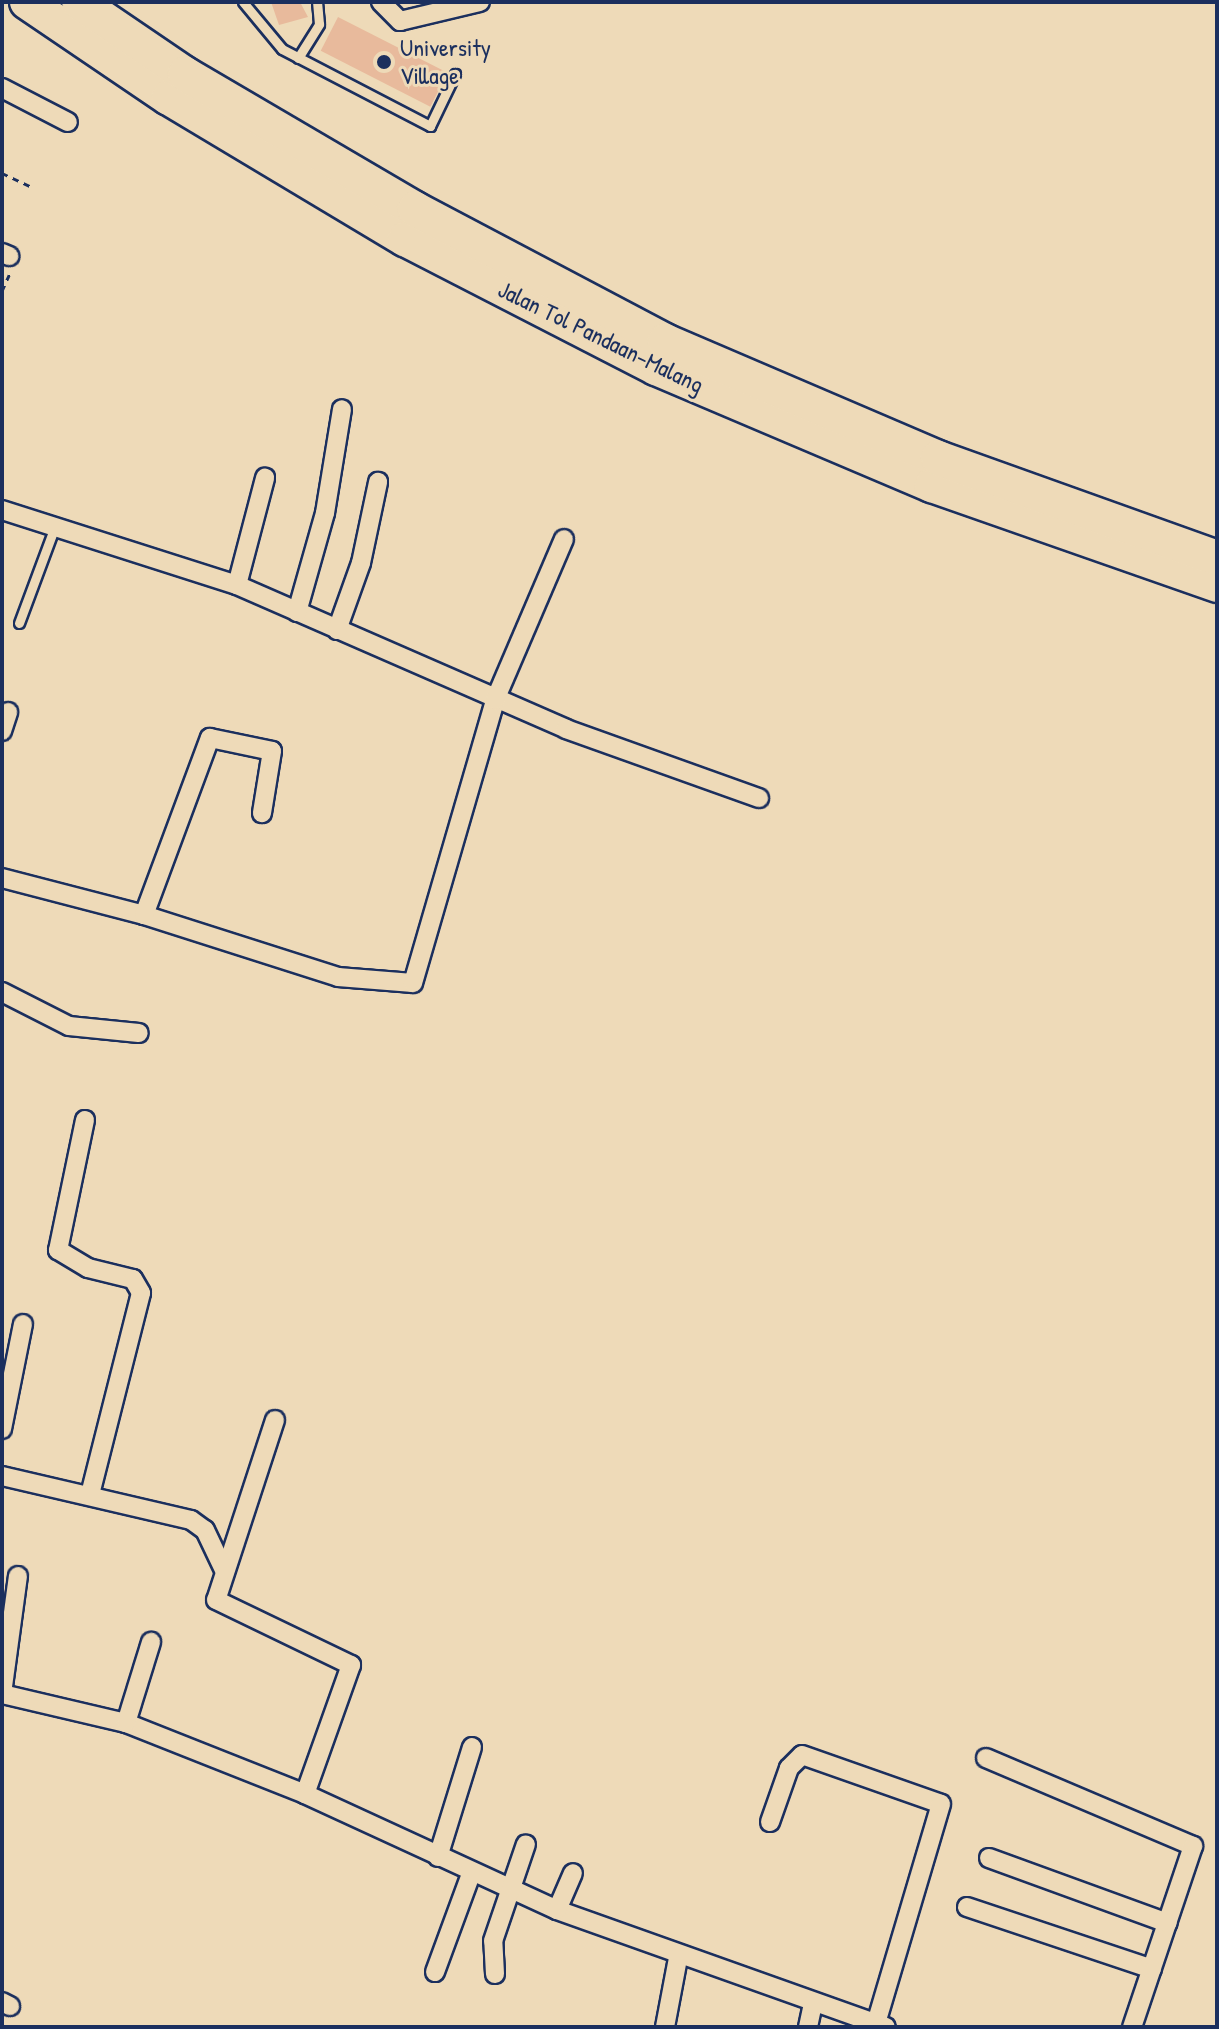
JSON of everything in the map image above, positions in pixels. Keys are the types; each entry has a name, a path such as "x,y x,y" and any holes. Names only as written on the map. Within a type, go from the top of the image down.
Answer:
{"highway":[{"name":"Jalan Tol Pandaan–Malang","path":"27,2 169,98 405,239 656,368 932,485 1217,585"},
{"name":"Jalan Tol Pandaan–Malang","path":"79,2 185,74 401,201 665,341 938,458 1217,558"}],"street":[{"path":"381,2 400,21 480,2"},
{"path":"2,88 68,122"},
{"path":"297,612 325,513 342,409"},
{"path":"237,585 265,478"},
{"path":"337,630 361,563 378,482"},
{"path":"2,510 237,585 495,700 759,798"},
{"path":"2,878 144,915 338,977 413,983 495,700 564,539"},
{"path":"2,731 8,712"},
{"path":"144,915 210,738 272,751 262,813"},
{"path":"2,992 69,1026 139,1033"},
{"path":"85,1120 58,1250 88,1268 133,1279 141,1293 90,1495"},
{"path":"2,1429 23,1324"},
{"path":"275,1420 216,1600 223,1608 351,1665 305,1794"},
{"path":"2,1476 191,1520 205,1530 224,1570"},
{"path":"18,1576 2,1694 126,1723 305,1794 508,1891 678,1958 881,2025 941,1804 802,1755 794,1757 770,1822"},
{"path":"126,1723 151,1642"},
{"path":"438,1857 472,1747"},
{"path":"986,1758 1193,1846 1132,2027"},
{"path":"495,1974 492,1948 508,1891 526,1844"},
{"path":"989,1858 1168,1923"},
{"path":"557,1910 573,1873"},
{"path":"435,1972 471,1874"},
{"path":"967,1907 1152,1969"},
{"path":"665,2027 678,1958"},
{"path":"808,2027 813,2003"}],"lane":[{"path":"243,2 282,49 430,126 455,74"},
{"path":"298,58 319,24 317,2"},
{"path":"19,623 54,529"}],"path":[{"path":"2,173 34,188"}],"building":[{"path":"271,2 300,2 308,17 279,25"},
{"name":"University Village","path":"338,17 448,73 430,107 321,51"}],"place":[{"name":"University Village","path":"384,62"}]}
